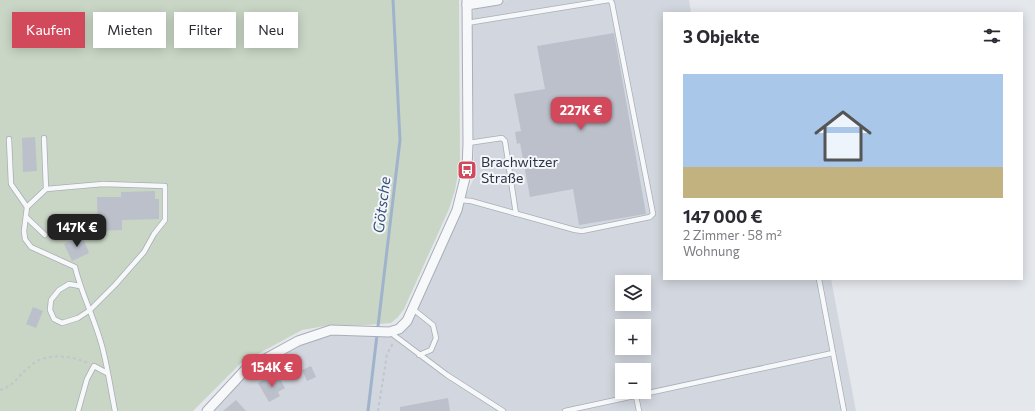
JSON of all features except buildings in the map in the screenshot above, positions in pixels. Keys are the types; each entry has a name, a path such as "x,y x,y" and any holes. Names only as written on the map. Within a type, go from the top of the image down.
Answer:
{"street":[{"path":"206,411 246,370 298,341 331,330 393,334 407,321 460,200 467,170 467,3 498,0"}],"lane":[{"path":"460,200 471,201 575,230 650,217 653,214 612,3 609,0 467,23"},
{"path":"44,138 46,189"},
{"path":"468,143 502,138 505,141 516,214"},
{"path":"9,139 11,184 27,207 24,231 25,238 31,247 75,267 80,286 90,310 103,350 114,411"},
{"path":"27,207 46,189 103,184 165,186 165,220 134,263 90,310 78,318 62,323 54,320 50,310 51,300 59,290 69,284 80,286"},
{"path":"26,217 45,235"},
{"path":"819,280 844,411"},
{"path":"413,309 433,325 436,338 431,350 420,355"},
{"path":"393,334 447,375 504,411"},
{"path":"651,393 833,353"},
{"path":"78,411 87,379 94,366 108,373"},
{"path":"565,411 622,399"},
{"path":"637,399 639,411"}],"path":[{"path":"378,411 387,354 393,334"},
{"path":"0,390 8,387 30,366 44,357 55,356 77,358 94,366"}],"shaded area":[{"path":"507,0 689,0 691,12 663,12 663,280 831,280 856,411 207,411 245,370 331,330 389,332 407,321 474,178 472,17 475,6"}],"green space":[{"path":"0,0 459,0 460,163 455,190 449,209 404,309 398,317 391,323 331,325 302,330 241,363 193,411 0,411"}],"waterway":[{"name":"Götsche","path":"368,411 400,140 393,0"}],"place":[{"name":"Brachwitzer Straße","path":"467,170"}]}
